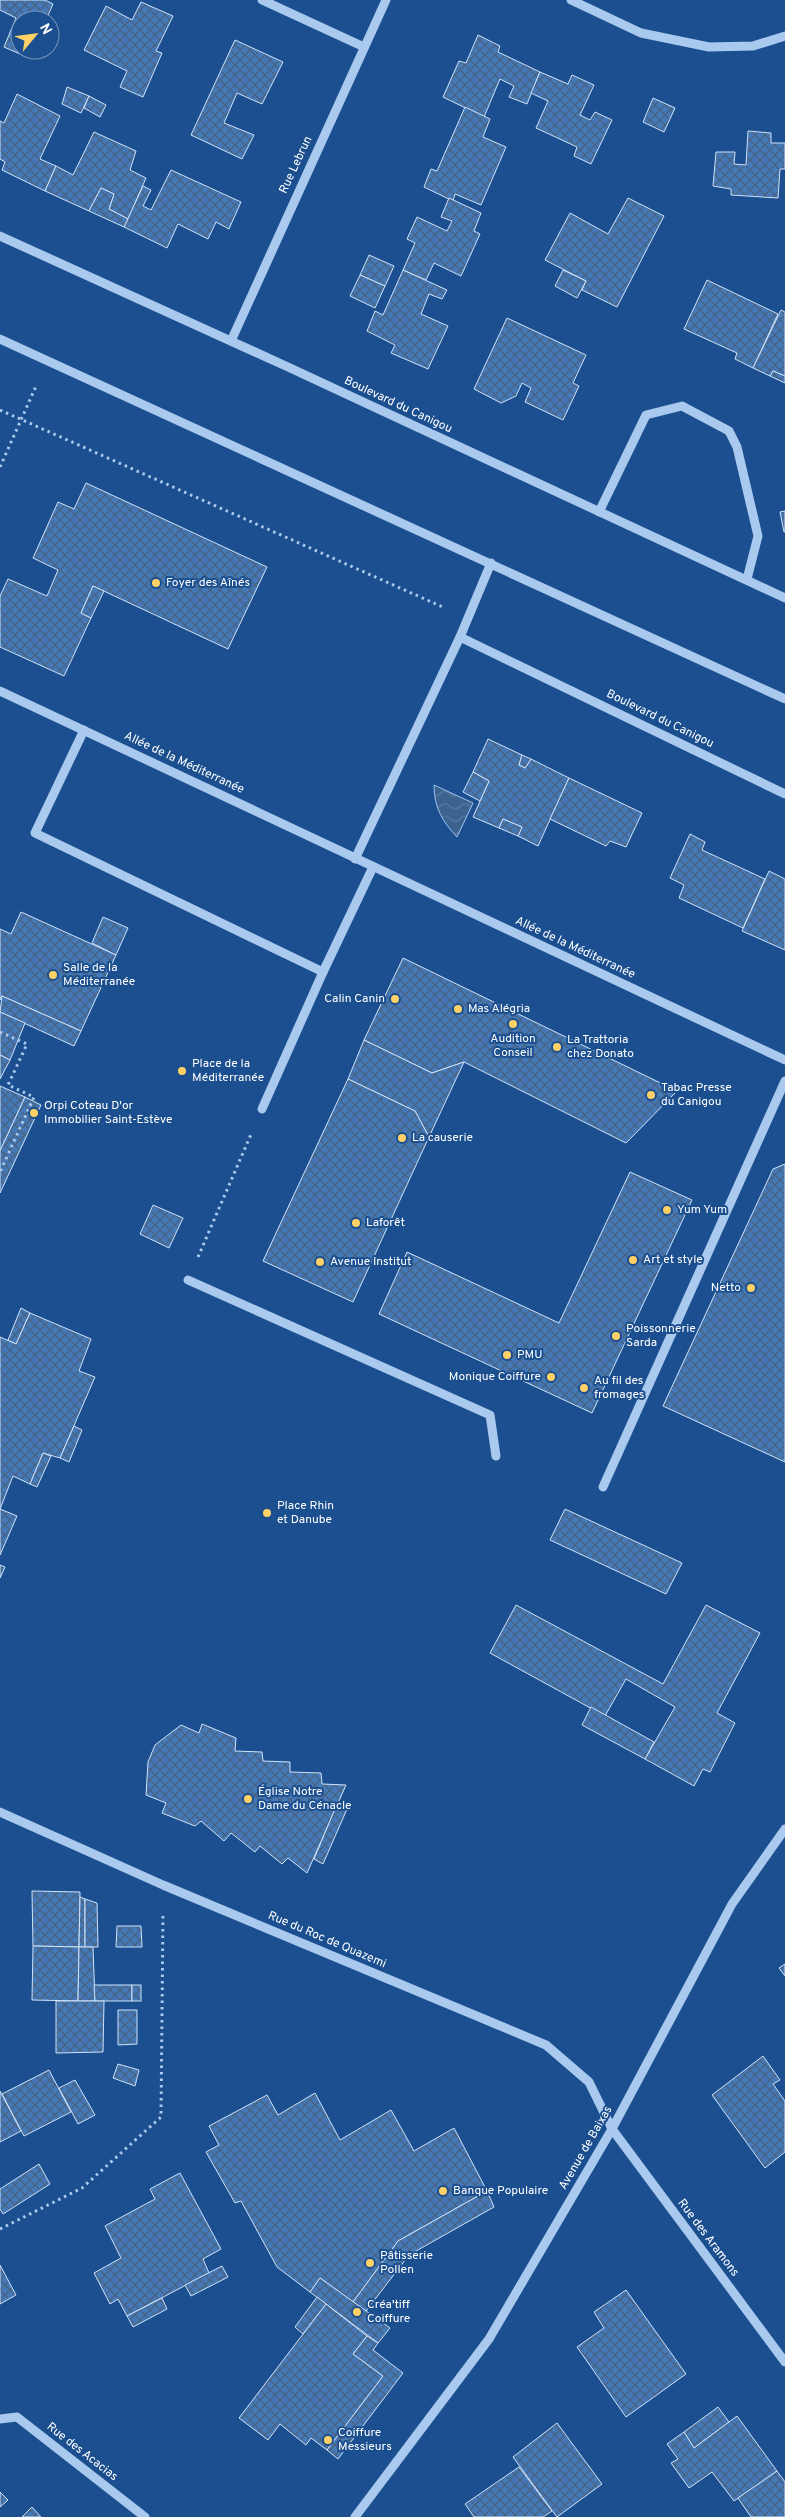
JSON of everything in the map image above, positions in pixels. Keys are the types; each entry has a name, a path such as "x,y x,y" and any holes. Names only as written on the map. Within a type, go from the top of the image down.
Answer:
{"street":[{"path":"262,0 364,47"},
{"name":"Rue Lebrun","path":"231,341 386,0"},
{"path":"571,0 641,33 709,47 753,46 785,36"},
{"name":"Boulevard du Canigou","path":"0,236 785,598"},
{"path":"0,339 785,698"},
{"path":"599,512 646,415 682,406 730,431 738,447 758,536 747,580"},
{"path":"355,859 468,619 491,563"},
{"name":"Boulevard du Canigou","path":"460,636 785,794"},
{"name":"Allée de la Méditerranée","path":"0,691 270,816 373,868 785,1060"},
{"path":"84,730 35,833 323,972"},
{"path":"262,1109 323,972 373,868"},
{"path":"603,1487 785,1081"},
{"path":"188,1280 490,1415 496,1456"},
{"name":"Rue du Roc de Quazemi","path":"0,1812 163,1885 546,2045 589,2082 612,2129"},
{"name":"Avenue de Baixas","path":"355,2517 489,2338 612,2129 732,1904 785,1829"},
{"name":"Rue des Aramons","path":"612,2129 785,2362"},
{"name":"Rue des Acacias","path":"0,2419 17,2416 145,2517"}],"path":[{"path":"0,467 48,361"},
{"path":"0,410 468,619"},
{"path":"0,1032 27,1044 8,1085 34,1097 0,1172"},
{"path":"188,1280 262,1109"},
{"path":"0,2229 82,2188 161,2117 163,1885"}],"water":[{"path":"434,785 473,803 457,837 447,825 437,807"}],"building":[{"path":"0,0 45,0 53,4 50,10 10,10 10,15 0,10"},
{"path":"141,2 173,16 156,51 162,53 143,97 120,87 127,71 84,50 106,6 132,20"},
{"path":"10,32 10,50 4,47"},
{"path":"478,35 500,46 498,52 540,72 527,104 509,97 514,86 500,79 484,117 443,97 459,61 466,63"},
{"path":"235,40 283,62 262,104 237,93 224,123 254,135 242,159 191,135"},
{"path":"540,72 568,84 572,75 594,85 580,115 590,120 595,112 612,120 591,164 574,156 577,147 536,128 548,101 531,93"},
{"path":"67,87 89,96 81,113 62,104"},
{"path":"17,94 60,116 40,159 56,166 45,191 2,170 5,162 0,159 0,121 4,123"},
{"path":"89,96 106,105 100,117 84,108"},
{"path":"653,98 675,108 664,132 643,122"},
{"path":"465,107 490,119 483,137 506,147 481,205 455,194 453,201 424,187 431,169 437,171"},
{"path":"748,131 771,133 771,143 785,143 785,169 780,169 778,198 731,195 731,189 713,186 716,152 735,152 734,164 746,165"},
{"path":"94,132 136,151 130,170 146,178 128,219 109,209 114,194 101,188 89,211 45,191 56,166 73,175"},
{"path":"171,170 241,202 229,229 216,222 208,239 178,224 167,248 124,227 143,186 151,190 143,206 151,210"},
{"path":"101,188 114,194 109,209 128,219 124,227 89,211"},
{"path":"449,198 481,213 474,231 480,234 461,276 434,263 426,280 403,270 415,243 407,239 417,217 447,231 452,221 441,217"},
{"path":"628,198 664,216 617,307 582,290 586,281 545,260 570,213 608,234"},
{"path":"369,255 394,266 385,286 360,275"},
{"path":"403,270 447,290 442,299 429,294 421,314 448,326 428,369 391,353 395,345 367,331 375,311 383,315"},
{"path":"563,270 586,281 577,298 555,286"},
{"path":"360,275 385,286 375,308 350,296"},
{"path":"707,280 778,314 753,368 735,359 737,353 684,329"},
{"path":"781,310 785,312 785,376 773,371 770,376 753,368"},
{"path":"507,318 586,355 573,383 579,386 563,420 525,402 531,388 522,383 516,396 501,403 474,389"},
{"path":"773,371 785,376 785,383 770,376"},
{"name":"Foyer des Aînés","path":"86,483 267,567 228,649 93,586 81,613 91,618 64,676 0,647 0,596 8,579 47,596 58,570 33,558 58,502 74,509"},
{"path":"785,511 785,532 784,532 780,512"},
{"path":"93,586 104,591 91,618 81,613"},
{"path":"488,739 522,755 519,765 525,768 531,759 569,778 538,846 518,836 522,827 503,819 499,828 473,817 489,781 473,772"},
{"path":"522,755 531,759 525,768 519,765"},
{"path":"473,772 489,781 480,801 463,792"},
{"path":"569,778 642,813 626,847 610,841 606,846 550,819"},
{"path":"503,819 522,827 518,836 499,828"},
{"path":"690,834 705,842 702,850 765,879 743,928 679,898 684,885 670,878"},
{"path":"769,871 785,879 785,950 742,931"},
{"name":"Salle de la Méditerranée","path":"21,912 116,955 81,1031 2,996 0,1000 0,929 11,934"},
{"path":"103,917 128,928 116,955 92,943"},
{"path":"403,958 677,1091 626,1143 464,1062 432,1073 364,1040"},
{"path":"2,996 81,1031 74,1046 0,1012"},
{"path":"0,1012 25,1023 10,1060 0,1055"},
{"path":"364,1040 432,1073 464,1062 429,1137 415,1111 348,1079"},
{"path":"0,1055 10,1060 0,1079"},
{"path":"348,1079 415,1111 429,1137 353,1302 263,1261"},
{"path":"0,1086 25,1097 0,1151"},
{"path":"25,1097 41,1105 0,1193 0,1151"},
{"name":"Netto","path":"785,1164 785,1462 663,1406 773,1169"},
{"path":"630,1172 692,1200 592,1413 379,1314 407,1252 559,1323"},
{"path":"153,1205 183,1218 169,1248 140,1234"},
{"path":"21,1308 30,1313 16,1344 8,1340"},
{"path":"30,1313 91,1339 79,1371 95,1377 60,1458 43,1453 30,1484 13,1476 0,1509 0,1337 16,1344"},
{"path":"74,1426 82,1430 69,1462 60,1458"},
{"path":"43,1453 51,1456 37,1487 30,1484"},
{"path":"0,1509 17,1516 0,1555"},
{"path":"565,1509 682,1563 666,1594 550,1540"},
{"path":"0,1565 5,1567 0,1578"},
{"path":"516,1605 663,1684 706,1605 760,1633 717,1713 735,1723 710,1772 703,1769 694,1786 645,1759 675,1707 626,1679 605,1716 490,1653"},
{"path":"591,1707 654,1742 645,1759 582,1725"},
{"name":"Église Notre Dame du Cénacle","path":"202,1724 236,1738 235,1751 262,1752 263,1761 290,1762 290,1772 321,1773 322,1784 346,1785 307,1873 288,1858 282,1864 260,1846 255,1852 231,1833 224,1841 201,1821 195,1826 162,1813 166,1803 146,1795 148,1762 155,1745 181,1725 199,1733"},
{"path":"337,1804 347,1809 323,1864 314,1859"},
{"path":"32,1891 80,1892 79,1947 33,1946"},
{"path":"80,1897 85,1899 85,1947 79,1947"},
{"path":"85,1899 97,1903 98,1947 85,1947"},
{"path":"117,1926 141,1926 142,1947 116,1947"},
{"path":"33,1946 79,1947 78,2001 32,2000"},
{"path":"79,1947 93,1947 95,2001 78,2001"},
{"path":"785,1964 785,1976 779,1968"},
{"path":"94,1985 132,1985 132,2001 95,2001"},
{"path":"132,1985 141,1985 141,2001 132,2001"},
{"path":"56,2001 104,2001 103,2052 56,2053"},
{"path":"118,2010 137,2010 137,2044 118,2045"},
{"path":"763,2056 780,2080 773,2084 785,2101 785,2152 765,2168 712,2095"},
{"path":"118,2064 139,2070 135,2086 113,2078"},
{"path":"49,2070 71,2112 24,2136 2,2094"},
{"path":"75,2080 95,2115 78,2124 59,2088"},
{"path":"0,2091 21,2131 0,2142"},
{"path":"315,2093 340,2140 391,2110 414,2151 454,2128 487,2191 398,2241 353,2302 320,2278 310,2292 277,2267 241,2201 235,2203 206,2152 219,2145 209,2126 267,2095 278,2115"},
{"path":"39,2164 50,2184 3,2214 0,2209 0,2189"},
{"path":"180,2173 221,2249 203,2259 209,2273 127,2316 118,2299 110,2304 94,2273 121,2258 105,2226 155,2199 150,2189"},
{"path":"487,2191 494,2207 409,2255 366,2311 353,2302 398,2241"},
{"path":"0,2265 16,2295 0,2304"},
{"path":"222,2266 228,2277 191,2296 185,2285"},
{"path":"320,2278 390,2328 378,2343 310,2292"},
{"path":"626,2290 686,2374 626,2417 577,2347 604,2328 594,2312"},
{"path":"317,2297 326,2304 303,2334 295,2327"},
{"path":"162,2298 167,2309 133,2327 127,2316"},
{"path":"326,2304 367,2336 353,2354 383,2376 327,2450 311,2438 306,2445 280,2424 268,2440 239,2418"},
{"path":"367,2336 378,2343 373,2350 403,2373 338,2459 327,2450 383,2376 353,2354"},
{"path":"718,2407 729,2422 694,2448 684,2432"},
{"path":"737,2416 777,2471 734,2501 712,2472 689,2488 671,2463 678,2459 667,2444 684,2432 694,2448"},
{"path":"557,2423 602,2484 557,2517 513,2457"},
{"path":"519,2467 552,2511 543,2517 474,2517 465,2504"},
{"path":"777,2471 785,2482 785,2517 751,2517 738,2498"},
{"path":"0,2492 8,2500 0,2507"},
{"path":"32,2507 41,2517 22,2517"}],"place":[{"name":"Foyer des Aînés","path":"156,583"},
{"name":"Salle de la Méditerranée","path":"53,975"},
{"name":"Calin Canin","path":"395,999"},
{"name":"Mas Alégria","path":"458,1009"},
{"name":"Audition Conseil","path":"513,1024"},
{"name":"La Trattoria chez Donato","path":"557,1047"},
{"name":"Place de la Méditerranée","path":"182,1071"},
{"name":"Tabac Presse du Canigou","path":"651,1095"},
{"name":"Orpi Coteau D'or Immobilier Saint-Estève","path":"34,1113"},
{"name":"La causerie","path":"402,1138"},
{"name":"Yum Yum","path":"667,1210"},
{"name":"Laforêt","path":"356,1223"},
{"name":"Art et style","path":"633,1260"},
{"name":"Avenue Institut","path":"320,1262"},
{"name":"Netto","path":"751,1288"},
{"name":"Poissonnerie Sarda","path":"616,1336"},
{"name":"PMU","path":"507,1355"},
{"name":"Monique Coiffure","path":"551,1377"},
{"name":"Au fil des fromages","path":"584,1388"},
{"name":"Place Rhin et Danube","path":"267,1513"},
{"name":"Église Notre Dame du Cénacle","path":"248,1799"},
{"name":"Banque Populaire","path":"443,2191"},
{"name":"Pâtisserie Pollen","path":"370,2263"},
{"name":"Créa'tiff Coiffure","path":"357,2312"},
{"name":"Coiffure Messieurs","path":"328,2440"}]}
